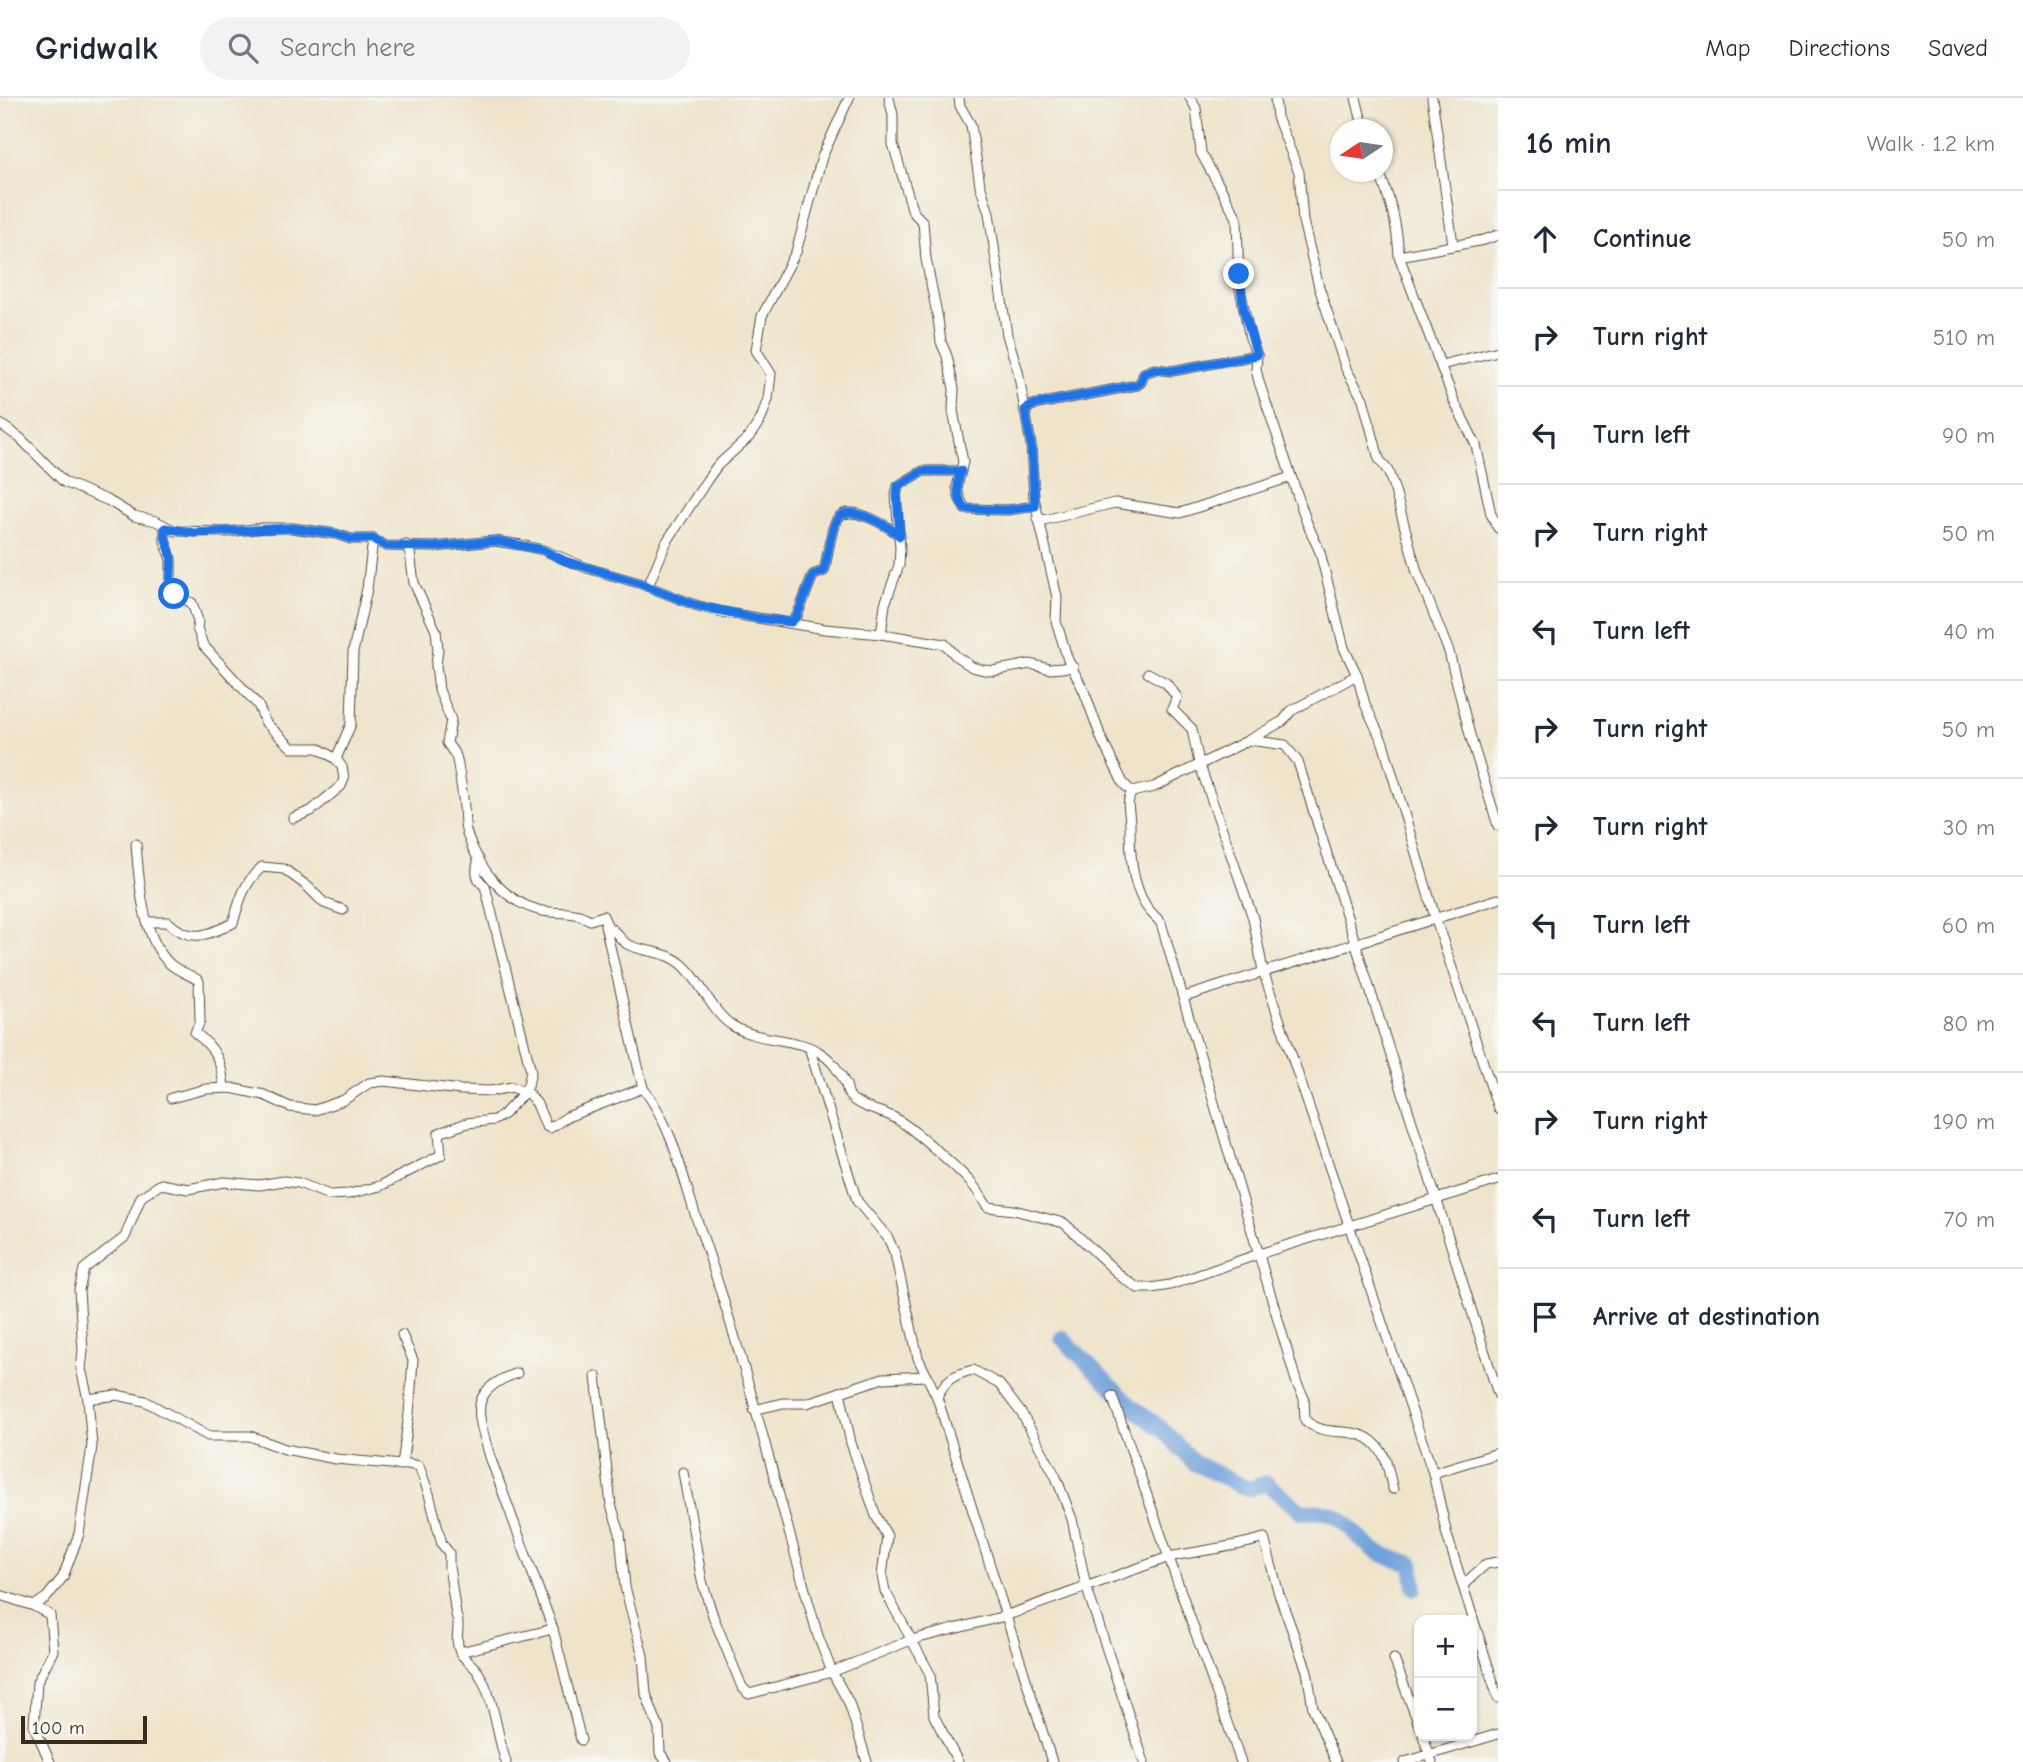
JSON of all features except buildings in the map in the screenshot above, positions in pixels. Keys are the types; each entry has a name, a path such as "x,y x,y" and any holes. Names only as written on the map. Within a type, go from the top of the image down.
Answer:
{"street":[{"path":"648,586 666,542 707,480 717,466 749,437 761,419 771,381 771,374 756,350 762,316 796,252 822,157 849,98"},
{"path":"889,98 893,144 913,212 923,222 926,259 939,319 941,342 954,389 953,411 963,462 957,487 958,497 965,509 1008,510 1035,506"},
{"path":"958,98 971,125 980,185 989,213 1007,335 1018,371 1031,445 1035,506 1055,585 1056,621 1068,660 1084,691 1102,740 1123,783 1132,792"},
{"path":"1190,98 1196,108 1201,153 1237,218 1239,284 1257,355 1256,369 1291,477 1324,565 1345,648 1357,675 1365,704 1383,743 1435,917 1498,1108"},
{"path":"1275,98 1277,117 1299,172 1303,221 1319,287 1346,369 1363,399 1379,459 1388,471 1418,572 1449,652 1470,735 1498,826"},
{"path":"1356,98 1361,119"},
{"path":"1432,98 1453,244"},
{"path":"1383,182 1398,232 1399,256 1454,401 1476,445 1492,514 1498,528"},
{"path":"1399,256 1498,235"},
{"path":"1441,365 1498,351"},
{"path":"1025,410 1033,405 1137,385 1144,373 1155,369 1172,371 1257,355"},
{"path":"0,424 19,438 64,482 165,528 194,533 292,528 336,534 351,539 373,539 386,546 434,547 494,541 521,545 543,550 587,568 721,612 825,629 945,644 972,667 984,670 993,671 1030,664 1051,669 1073,667"},
{"path":"881,634 885,604 899,565 898,486 923,471 961,471"},
{"path":"1038,518 1044,520 1115,503 1180,513 1291,477"},
{"path":"791,622 797,616 813,575 824,571 838,518 853,514 866,517 886,525 900,536"},
{"path":"165,528 165,541 172,559 172,590 174,594 192,603 198,621 198,635 203,645 258,705 266,723 289,746 295,749 318,748 342,767 344,779 341,786 311,811 293,818"},
{"path":"336,760 351,724 353,652 367,589 373,539"},
{"path":"406,545 411,553 414,583 436,631 439,690 451,720 447,743 456,756 467,835 479,859 490,877 505,895 514,901 541,911 564,912 590,920 603,916"},
{"path":"1148,673 1166,683 1177,698 1172,709 1192,729 1199,763 1248,902 1264,971 1433,1473 1447,1535 1498,1698"},
{"path":"1357,675 1291,711 1283,721 1249,740 1154,787 1132,792 1127,800 1130,822 1129,852 1143,900 1161,923 1184,996 1297,1384 1304,1398 1305,1420 1312,1427 1366,1435 1382,1452 1393,1489"},
{"path":"1249,740 1285,745 1298,762 1498,1394"},
{"path":"136,844 152,942 166,960 199,981 200,1021 195,1033 215,1049 223,1074 224,1088"},
{"path":"34,1606 47,1597 63,1577 79,1534 92,1447 88,1399 81,1369 83,1351 79,1290 85,1269 125,1237 141,1197 161,1184 187,1189 224,1182 259,1185 284,1181 299,1183 329,1195 349,1194 380,1186 441,1155 439,1133 467,1123 494,1120 504,1114 525,1091 531,1071 485,886 478,881 479,859"},
{"path":"148,922 168,922 180,933 191,937 222,929 233,923 240,898 250,877 262,867 284,869 324,903 343,910"},
{"path":"1184,996 1498,899"},
{"path":"603,916 608,927 617,932 626,943 663,954 686,968 707,998 735,1028 773,1040 809,1047 826,1057 845,1083 848,1096 864,1108 891,1116 910,1130 976,1188 988,1207 1027,1212 1063,1223 1123,1278 1138,1288 1170,1285 1259,1254 1498,1180"},
{"path":"603,916 642,1088 673,1139 745,1368 754,1410 818,1636 832,1672 849,1703 867,1762"},
{"path":"809,1047 858,1201 888,1238 894,1254 918,1358 937,1397 1052,1762"},
{"path":"171,1098 206,1089 224,1088 264,1095 290,1107 315,1110 344,1100 369,1083 384,1081 461,1090 491,1091 512,1087 525,1091 537,1104 546,1126 550,1128 567,1117 642,1088"},
{"path":"402,1335 413,1360 410,1414 402,1463"},
{"path":"937,1397 944,1383 953,1375 973,1370 999,1384 1022,1414 1056,1477 1072,1519 1086,1586 1144,1762"},
{"path":"517,1373 500,1379 483,1394 479,1405 482,1429 553,1629 581,1740"},
{"path":"596,1376 611,1505 620,1533 625,1587 643,1656 646,1694 659,1729 660,1753 667,1762"},
{"path":"754,1410 783,1403 807,1403 883,1378 927,1376"},
{"path":"840,1392 851,1443 876,1516 887,1536 882,1576 885,1591 930,1675 936,1722 958,1762"},
{"path":"88,1399 117,1395 145,1401 208,1436 250,1436 285,1449 336,1458 419,1466 442,1544 449,1553 459,1622 456,1635 460,1652 478,1672 491,1701 498,1740 506,1762"},
{"path":"1112,1396 1241,1762"},
{"path":"1433,1473 1498,1453"},
{"path":"683,1472 702,1581 713,1616 744,1691 755,1693 832,1672 911,1640 1005,1616 1169,1558 1264,1538 1279,1594 1307,1671 1313,1707 1336,1762"},
{"path":"1463,1586 1486,1564 1498,1562"},
{"path":"0,1595 34,1606 50,1615 54,1651 37,1682 34,1726 50,1762"},
{"path":"460,1652 553,1629"},
{"path":"1394,1659 1414,1712"},
{"path":"1405,1762 1431,1758 1498,1734"},
{"path":"1425,1741 1431,1758"}],"waterway":[{"path":"1062,1338 1131,1406 1163,1430 1194,1463 1248,1489 1266,1483 1302,1512 1316,1511 1335,1516 1375,1551 1412,1564 1415,1588"}],"route":[{"path":"174,594 170,585 172,559 165,541 165,528 194,533 292,528 336,534 351,539 373,539 386,546 434,547 494,541 521,545 639,583 695,605 721,612 791,622 797,616 813,575 824,571 838,518 853,514 866,517 886,525 900,536 898,486 918,473 961,471 957,487 958,497 965,509 1008,510 1035,506 1031,445 1025,410 1033,405 1137,385 1144,373 1155,369 1172,371 1257,355 1244,311 1239,274"}]}
